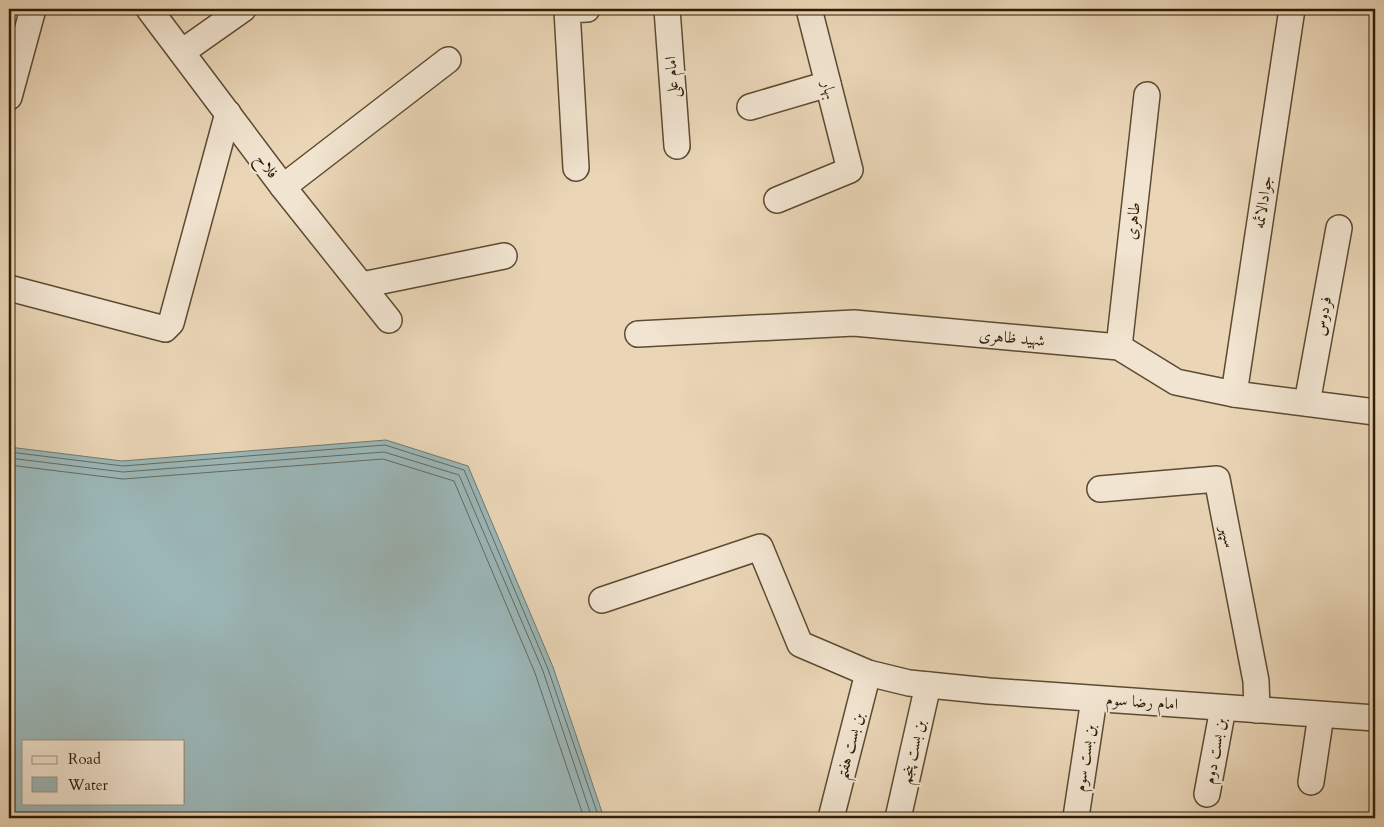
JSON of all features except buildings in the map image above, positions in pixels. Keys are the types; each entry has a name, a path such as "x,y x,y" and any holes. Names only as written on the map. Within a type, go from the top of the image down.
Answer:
{"street":[{"path":"9,97 15,47 33,9"},
{"name":"فلاح","path":"149,9 283,187 389,320"},
{"path":"182,52 243,9"},
{"path":"576,168 567,10 587,9"},
{"name":"امام علی","path":"667,9 677,146"},
{"name":"بهار","path":"777,200 850,170 809,9"},
{"name":"جوادالائمه","path":"1234,394 1292,9"},
{"path":"283,187 448,60"},
{"path":"750,107 828,84"},
{"name":"طاهری","path":"1119,347 1147,95"},
{"path":"9,288 166,329 171,324 228,113"},
{"name":"فردوس","path":"1307,403 1339,228"},
{"path":"362,285 504,256"},
{"name":"شهید ظاهری","path":"638,334 854,323 1119,347 1176,382 1234,394 1375,412"},
{"name":"سپهر","path":"1100,489 1217,479 1256,681 1257,710"},
{"name":"امام رضا سوم","path":"602,600 760,547 800,644 868,674 918,684 1375,718"},
{"name":"بن بست هفتم","path":"831,818 868,674"},
{"name":"بن بست پنجم","path":"898,818 918,684"},
{"name":"بن بست سوم","path":"1076,816 1094,698"},
{"name":"بن بست دوم","path":"1208,794 1223,708"},
{"path":"1312,782 1320,714"}],"water":[{"path":"386,440 468,466 553,667 604,818 9,818 9,447 122,461"}]}
